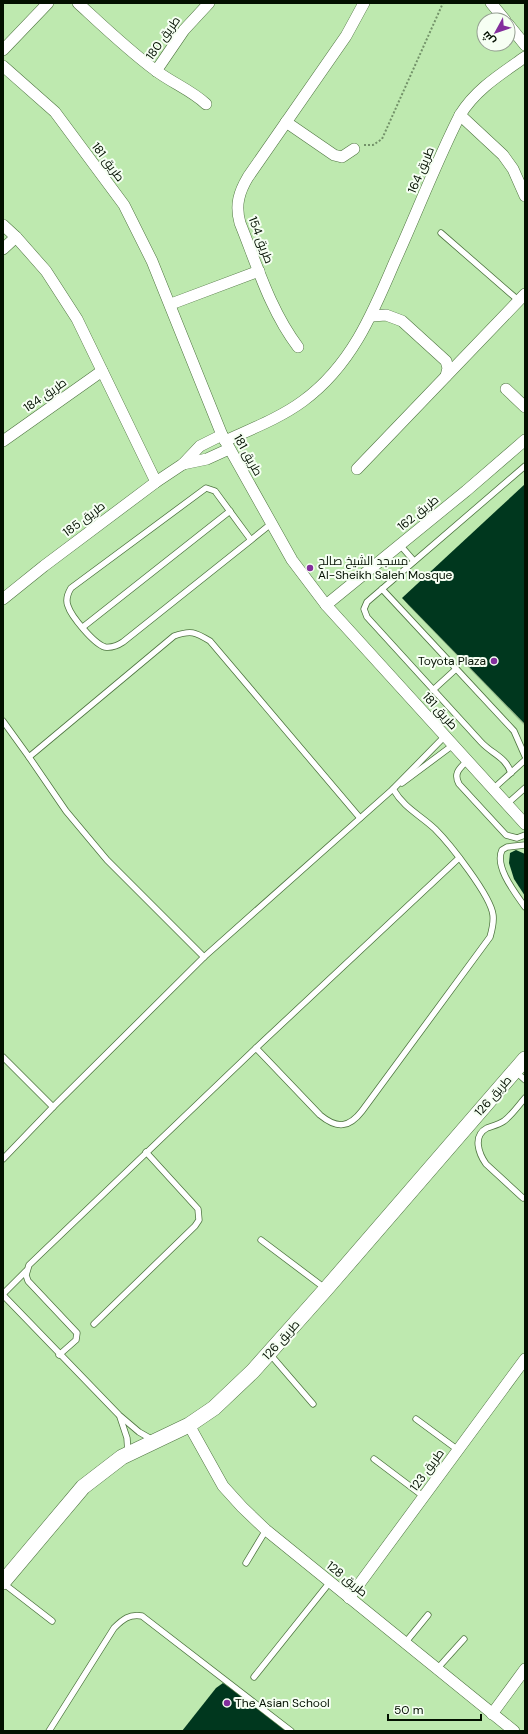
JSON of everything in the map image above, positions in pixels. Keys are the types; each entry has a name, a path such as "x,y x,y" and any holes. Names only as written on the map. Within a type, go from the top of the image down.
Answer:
{"street":[{"path":"3,50 48,3"},
{"path":"78,3 132,52 156,71 193,93 206,104"},
{"name":"طريق 180","path":"156,71 188,25 209,3"},
{"name":"طريق 154","path":"298,346 279,319 259,271 239,218 237,206 238,198 248,177 350,31 364,3"},
{"path":"491,3 498,12"},
{"path":"516,34 525,45"},
{"name":"طريق 164","path":"226,442 288,411 310,396 342,363 372,316 460,114 473,96 482,88 525,57"},
{"name":"طريق 181","path":"3,66 54,112 124,205 152,261 171,304 226,442 292,560 326,605 525,824"},
{"path":"460,114 503,155 513,169 525,196"},
{"path":"286,122 338,157 345,156 354,149"},
{"path":"3,225 16,237 50,277 77,319 156,482"},
{"path":"3,249 16,237"},
{"path":"171,304 259,271"},
{"path":"357,469 522,297"},
{"path":"372,316 386,315 402,321 446,361 448,368 446,376"},
{"name":"طريق 184","path":"3,441 102,371"},
{"path":"506,389 525,407"},
{"name":"طريق 162","path":"326,605 525,440"},
{"name":"طريق 185","path":"183,464 207,459 226,442"},
{"name":"طريق 185","path":"3,599 44,566 156,482 183,464 200,446 226,442"},
{"name":"طريق 126","path":"3,1582 84,1487 128,1454 189,1425 214,1408 253,1371 520,1075 525,1058"},
{"name":"طريق 123","path":"349,1598 525,1359"},
{"name":"طريق 128","path":"189,1425 223,1486 242,1508 266,1530 514,1731"},
{"path":"492,1714 525,1669"}],"lane":[{"path":"441,233 522,297"},
{"path":"511,773 504,759 485,747 365,614 365,605 525,466"},
{"path":"251,540 215,491 209,488 202,489 71,588 67,597 68,606 83,627 100,645 106,647 118,645 251,540 272,523"},
{"path":"83,627 230,511"},
{"path":"400,545 414,561"},
{"path":"382,589 514,731 525,756"},
{"path":"29,757 174,636 187,631 197,633 210,641 360,818"},
{"path":"433,690 456,669"},
{"path":"3,721 66,811 107,860 204,957"},
{"path":"3,1159 52,1107 204,957 393,789 445,736"},
{"path":"393,789 432,762 453,745"},
{"path":"467,760 457,772 457,780 459,784 506,836 518,838 525,835"},
{"path":"493,789 525,760"},
{"path":"507,804 525,788"},
{"path":"256,1048 328,1122 337,1125 348,1124 356,1119 490,937 493,926 493,915 490,904 484,893 459,858 435,830 408,809 393,789"},
{"path":"525,845 507,847 502,850 501,855 505,879 525,908"},
{"path":"154,1441 139,1432 119,1415 59,1355 3,1294 26,1271 29,1265 146,1152 459,858"},
{"path":"3,1057 52,1107"},
{"path":"523,1198 486,1164 482,1158 478,1144 480,1135 483,1131 503,1121 525,1098"},
{"path":"94,1324 195,1226 199,1220 198,1209 146,1152"},
{"path":"261,1240 326,1289"},
{"path":"26,1271 28,1282 77,1333 76,1340 59,1355"},
{"path":"269,1353 313,1404"},
{"path":"119,1415 127,1438 128,1454"},
{"path":"416,1419 458,1450"},
{"path":"374,1459 424,1496"},
{"path":"246,1562 266,1530"},
{"path":"3,1582 52,1621"},
{"path":"254,1677 330,1582"},
{"path":"49,1731 114,1628 122,1620 134,1615 142,1616 291,1731"},
{"path":"405,1643 428,1615"},
{"path":"437,1669 464,1638"}],"path":[{"path":"354,149 361,145 376,144 382,139 443,3"}],"building":[{"name":"Toyota Plaza","path":"525,484 525,724 402,598"},
{"path":"516,850 525,854 525,896 514,879 509,863 510,853"},
{"name":"The Asian School","path":"223,1683 286,1731 182,1731 216,1688"}],"place":[{"name":"مسجد الشيخ صالح Al-Sheikh Saleh Mosque","path":"310,568"},
{"name":"Toyota Plaza","path":"494,661"},
{"name":"The Asian School","path":"227,1703"}]}
